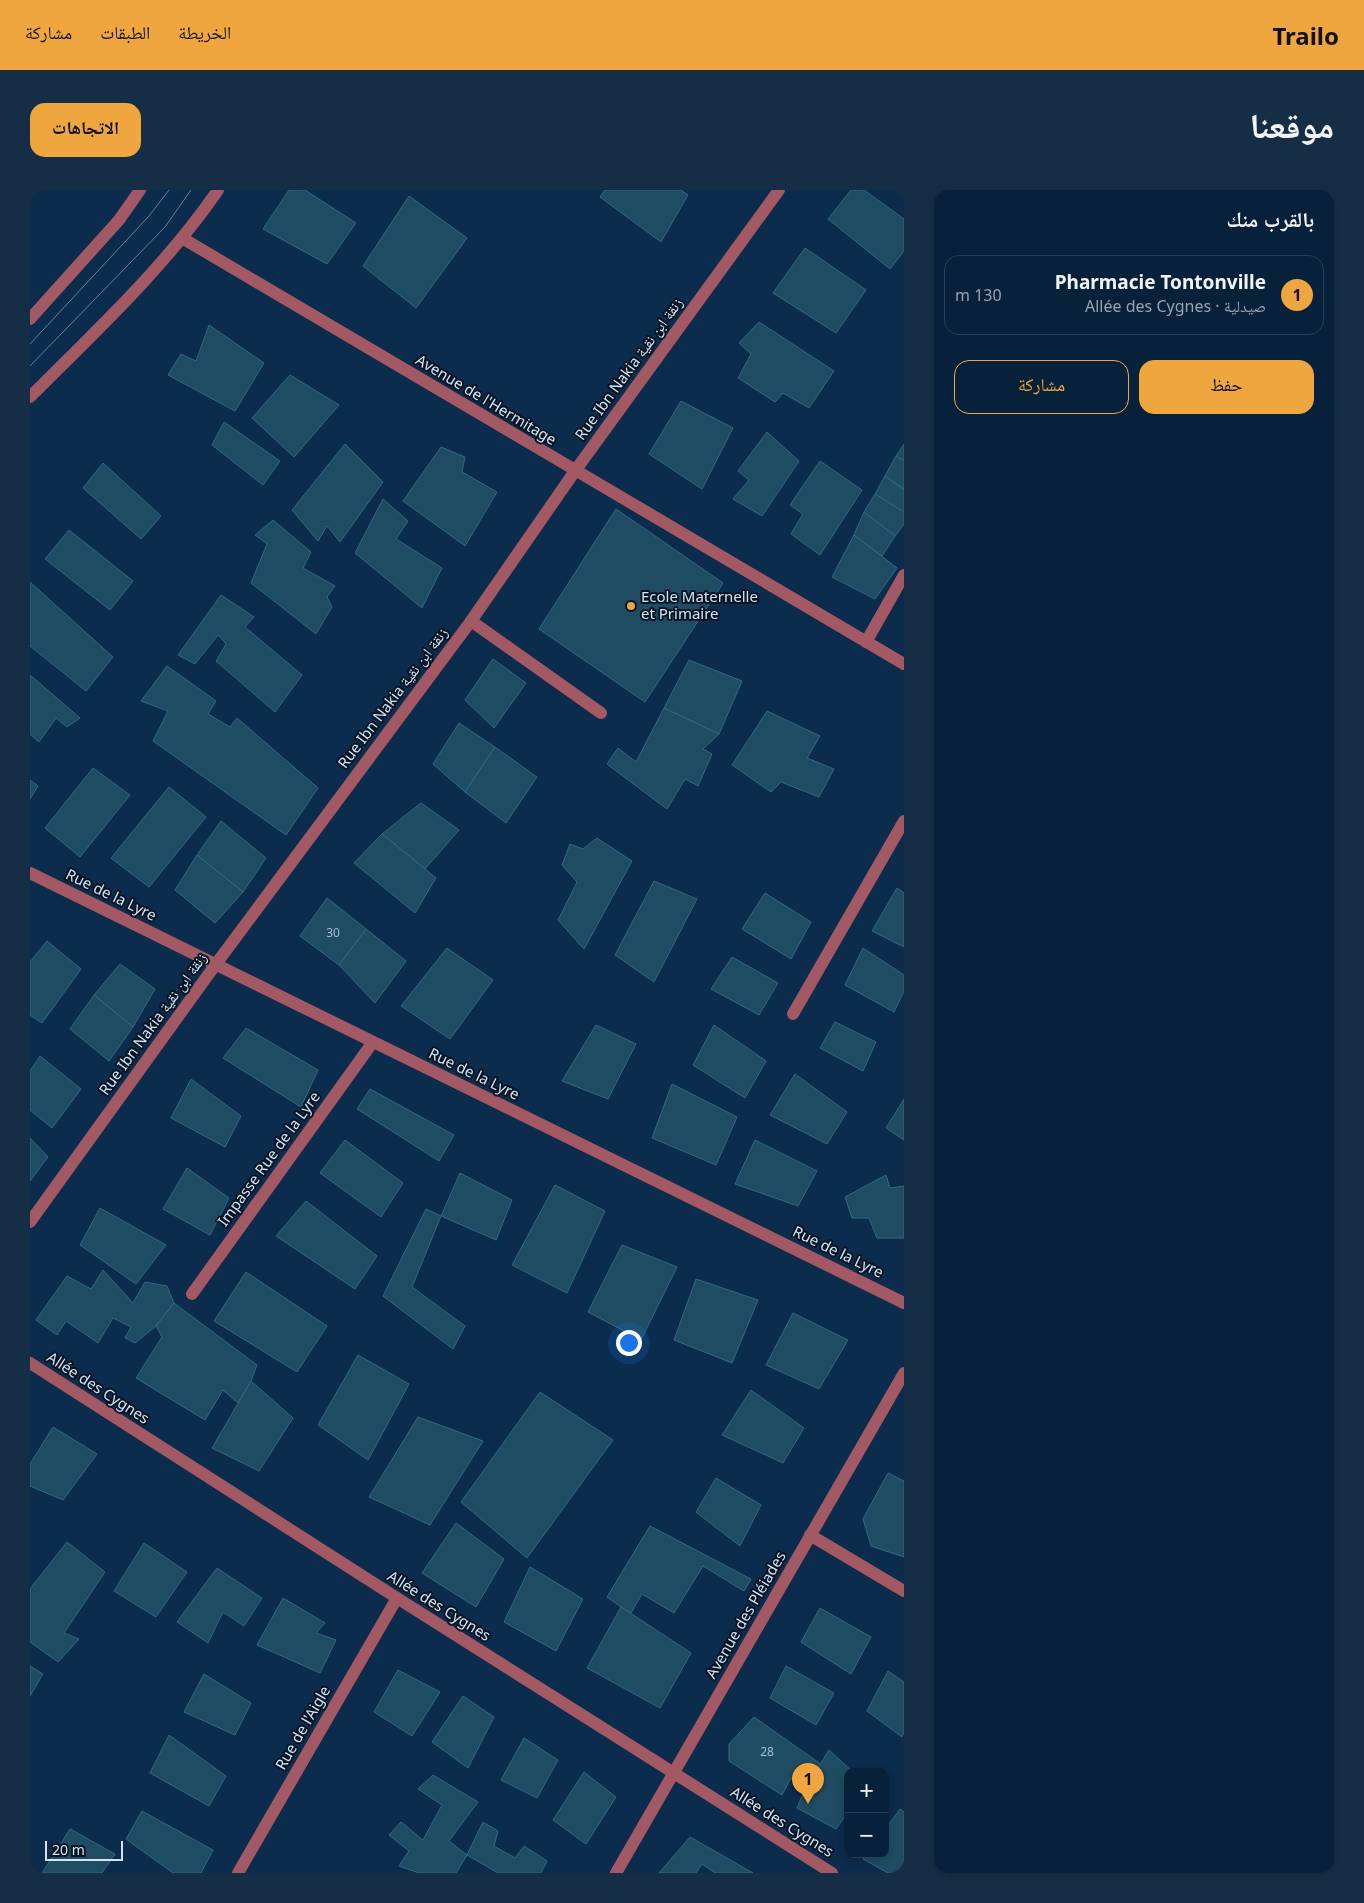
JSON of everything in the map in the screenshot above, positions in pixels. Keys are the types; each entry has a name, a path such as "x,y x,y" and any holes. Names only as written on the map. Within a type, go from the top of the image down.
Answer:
{"street":[{"path":"30,319 119,220 140,190"},
{"path":"30,397 123,305 182,238 218,190"},
{"name":"Rue Ibn Nakia زنقة ابن نقية","path":"30,1222 216,964 471,621 575,471 778,190"},
{"name":"Avenue de l'Hermitage","path":"182,238 904,664"},
{"path":"866,642 904,575"},
{"path":"471,621 601,713"},
{"path":"793,1014 904,821"},
{"name":"Rue de la Lyre","path":"30,873 904,1303"},
{"name":"Impasse Rue de la Lyre","path":"192,1294 373,1042"},
{"name":"Allée des Cygnes","path":"30,1363 832,1873"},
{"name":"Avenue des Pléiades","path":"616,1873 904,1372"},
{"path":"810,1535 904,1591"},
{"name":"Rue de l'Aigle","path":"238,1873 397,1598"}],"building":[{"path":"289,190 305,190 356,223 327,264 263,229"},
{"path":"605,190 681,190 688,195 661,242 600,197"},
{"path":"851,190 864,190 904,219 904,251 890,269 828,219"},
{"path":"409,196 467,238 416,308 363,266"},
{"path":"805,248 866,290 836,333 773,293"},
{"path":"759,322 834,371 809,408 783,393 775,402 738,378 751,354 739,343"},
{"path":"209,325 264,363 235,411 168,375 181,354 196,361"},
{"path":"290,375 339,405 294,457 252,418"},
{"path":"681,401 733,428 702,489 649,454"},
{"path":"224,422 280,461 263,485 212,445"},
{"path":"767,432 799,461 762,516 733,499 749,480 738,471"},
{"path":"345,444 383,482 340,542 327,526 318,541 292,510"},
{"path":"904,444 904,461 896,456"},
{"path":"441,447 465,457 462,472 497,492 465,546 403,501"},
{"path":"896,456 904,461 904,489 885,476"},
{"path":"820,461 862,490 820,555 791,534 803,514 790,505"},
{"path":"103,463 161,516 141,539 83,488"},
{"path":"885,476 904,490 904,512 875,494"},
{"path":"875,494 904,512 904,524 895,536 864,512"},
{"path":"383,499 408,521 396,539 442,568 422,608 355,553"},
{"name":"Ecole Maternelle et Primaire","path":"616,509 723,583 645,702 539,629"},
{"path":"864,512 895,536 882,556 854,535"},
{"path":"273,520 311,552 303,568 335,586 327,597 332,607 316,634 251,583 267,544 255,535"},
{"path":"69,530 133,581 110,610 45,559"},
{"path":"854,535 897,568 875,599 832,577"},
{"path":"30,582 113,657 86,691 30,646"},
{"path":"221,595 254,617 245,627 302,675 275,712 216,661 226,644 218,635 195,664 178,655"},
{"path":"493,659 526,683 494,728 465,700"},
{"path":"689,660 742,681 719,734 664,708"},
{"path":"167,666 216,701 208,714 230,727 237,718 318,788 286,835 153,741 168,711 141,701"},
{"path":"30,675 80,718 67,727 56,718 39,742 30,734"},
{"path":"664,708 719,734 703,749 712,754 698,786 685,779 667,809 607,764 618,748 636,762"},
{"path":"767,711 820,736 807,758 834,769 819,797 781,782 771,792 732,765"},
{"path":"459,723 495,747 465,792 433,764"},
{"path":"495,747 537,777 506,823 465,792"},
{"path":"93,768 130,795 80,857 45,828"},
{"path":"30,780 38,786 30,799"},
{"path":"169,787 206,817 149,887 111,858"},
{"path":"421,803 459,830 425,869 382,834"},
{"path":"221,821 266,858 243,892 197,855"},
{"path":"382,834 436,878 415,913 354,863"},
{"path":"597,838 632,861 584,949 558,920 577,882 562,865 570,844 583,849"},
{"path":"197,855 243,892 215,923 175,890"},
{"path":"654,881 697,899 654,982 615,955"},
{"path":"897,888 904,893 904,947 872,931"},
{"path":"765,893 811,922 791,959 742,929"},
{"path":"327,898 366,929 339,965 300,936"},
{"path":"366,929 406,961 375,1003 339,965"},
{"path":"47,941 81,969 42,1023 30,1015 30,962"},
{"path":"447,948 493,980 450,1039 401,1006"},
{"path":"863,948 904,975 904,991 894,1012 845,985"},
{"path":"732,957 778,983 759,1015 711,989"},
{"path":"120,964 155,989 133,1027 94,995"},
{"path":"94,995 133,1027 109,1061 70,1029"},
{"path":"835,1022 876,1042 863,1071 820,1048"},
{"path":"596,1025 636,1044 608,1099 562,1081"},
{"path":"714,1025 766,1061 745,1098 693,1065"},
{"path":"246,1028 318,1070 301,1107 223,1058"},
{"path":"40,1056 81,1089 52,1128 30,1110 30,1071"},
{"path":"795,1074 847,1112 827,1144 770,1115"},
{"path":"191,1079 241,1116 225,1147 171,1118"},
{"path":"672,1084 737,1117 716,1165 652,1138"},
{"path":"370,1089 454,1135 439,1161 357,1109"},
{"path":"904,1099 904,1140 886,1128"},
{"path":"30,1138 48,1157 30,1181"},
{"path":"345,1140 403,1183 381,1217 320,1173"},
{"path":"755,1140 817,1171 798,1206 735,1184"},
{"path":"187,1168 229,1198 210,1235 163,1209"},
{"path":"460,1173 512,1200 496,1240 441,1216"},
{"path":"886,1175 890,1188 904,1186 904,1238 877,1238 869,1218 852,1218 845,1197"},
{"path":"555,1185 605,1211 567,1293 512,1265"},
{"path":"306,1201 377,1256 355,1289 276,1236"},
{"path":"100,1208 166,1245 136,1284 80,1245"},
{"path":"426,1209 441,1216 412,1287 465,1326 453,1349 383,1296"},
{"path":"622,1245 677,1267 641,1340 588,1312"},
{"path":"103,1270 133,1303 145,1282 167,1286 174,1303 156,1326 135,1343 125,1338 131,1327 113,1318 98,1343 66,1321 57,1335 36,1320 67,1276 91,1289"},
{"path":"246,1272 327,1326 297,1372 214,1321"},
{"path":"696,1279 758,1300 732,1363 674,1340"},
{"path":"174,1303 257,1365 251,1381 238,1403 223,1390 205,1420 136,1378 162,1337 156,1326"},
{"path":"793,1313 848,1340 819,1389 766,1365"},
{"path":"358,1355 409,1384 368,1460 318,1425"},
{"path":"251,1381 293,1418 259,1471 212,1448"},
{"path":"751,1390 804,1428 783,1463 722,1435"},
{"path":"540,1392 613,1440 527,1558 461,1502"},
{"path":"418,1417 483,1441 430,1525 369,1497"},
{"path":"53,1427 97,1454 63,1500 30,1486 30,1464"},
{"path":"888,1473 904,1481 904,1557 871,1546 863,1519"},
{"path":"716,1478 761,1505 740,1546 696,1512"},
{"path":"456,1523 504,1559 476,1607 422,1573"},
{"path":"650,1526 751,1579 744,1591 703,1566 674,1613 642,1594 631,1613 621,1607 607,1597"},
{"path":"67,1542 105,1572 64,1633 79,1639 58,1662 30,1642 30,1589"},
{"path":"144,1543 187,1572 156,1617 114,1591"},
{"path":"530,1567 583,1599 556,1651 504,1622"},
{"path":"217,1568 262,1598 244,1626 223,1612 208,1643 177,1622"},
{"path":"283,1598 325,1623 316,1633 336,1640 320,1673 257,1645"},
{"path":"621,1607 691,1653 660,1708 587,1668"},
{"path":"820,1608 871,1637 851,1674 801,1642"},
{"path":"30,1666 43,1674 30,1696"},
{"path":"786,1666 834,1693 816,1725 770,1698"},
{"path":"398,1670 440,1692 412,1736 374,1712"},
{"path":"888,1671 904,1682 904,1732 902,1737 867,1711"},
{"path":"204,1674 251,1703 235,1735 184,1712"},
{"path":"463,1696 494,1717 468,1768 432,1742"},
{"path":"754,1717 822,1765 805,1789 791,1778 782,1795 729,1761 729,1744"},
{"path":"169,1735 226,1776 209,1806 150,1773"},
{"path":"524,1738 558,1760 537,1798 501,1780"},
{"path":"829,1750 849,1768 844,1768 844,1818 836,1829 797,1808 805,1789"},
{"path":"584,1772 616,1797 586,1844 553,1820"},
{"path":"433,1775 478,1802 449,1841 467,1855 456,1873 419,1873 399,1866 409,1851 389,1835 401,1822 423,1840 442,1805 418,1789"},
{"path":"900,1809 904,1812 904,1873 888,1873 863,1859 889,1858 889,1824"},
{"path":"142,1811 213,1850 201,1873 173,1873 126,1839"},
{"path":"483,1822 498,1831 494,1846 515,1858 524,1846 547,1861 541,1873 498,1873 467,1855"},
{"path":"70,1829 115,1854 102,1873 42,1873"},
{"path":"690,1837 753,1873 715,1873 702,1864 696,1873 659,1873"}],"tram line":[{"path":"30,344 149,216 169,190"},
{"path":"30,366 165,227 191,190"}],"place":[{"name":"Ecole Maternelle et Primaire","path":"631,606"},
{"name":"Pharmacie Tontonville","path":"808,1804"}]}
